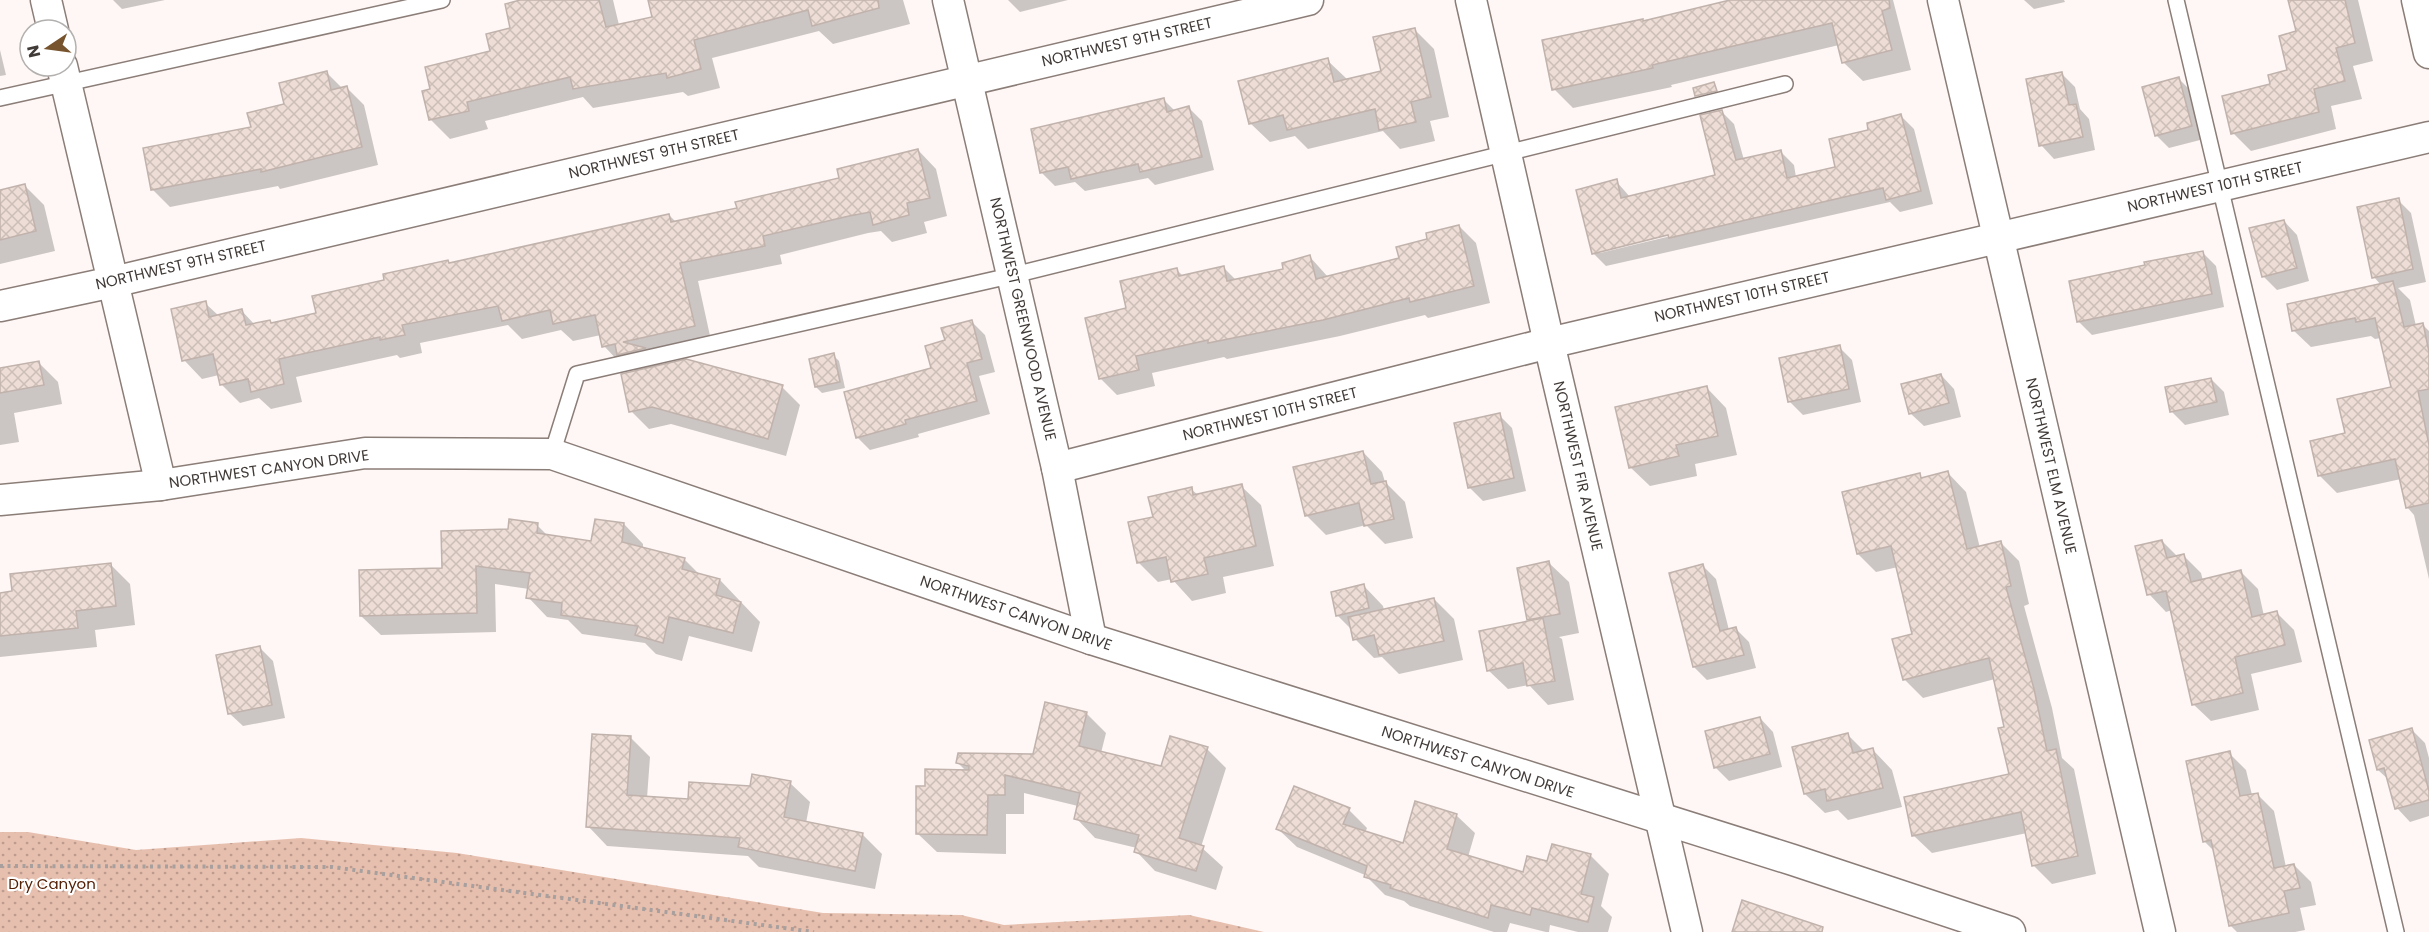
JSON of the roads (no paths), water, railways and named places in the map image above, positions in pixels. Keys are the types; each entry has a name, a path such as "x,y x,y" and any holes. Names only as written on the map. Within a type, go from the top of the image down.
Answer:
{"street":[{"path":"46,0 50,18"},
{"name":"NORTHWEST GREENWOOD AVENUE","path":"948,0 1058,468 1091,639"},
{"name":"NORTHWEST 9TH STREET","path":"0,306 113,282 1308,0"},
{"name":"NORTHWEST FIR AVENUE","path":"1471,0 1549,343 1688,932"},
{"name":"NORTHWEST ELM AVENUE","path":"1943,0 2160,932"},
{"path":"2417,0 2429,53"},
{"path":"65,78 161,485"},
{"name":"NORTHWEST 10TH STREET","path":"1058,468 1549,343 1998,236 2220,187 2429,137"},
{"name":"NORTHWEST CANYON DRIVE","path":"0,500 161,485 365,453 552,454 1091,639 2010,932"}],"lane":[{"path":"78,71 442,0"},
{"path":"2176,0 2396,932"},
{"path":"0,98 53,78"},
{"path":"552,454 578,374 1014,275 1785,84"}],"park label":[{"name":"Dry Canyon","path":"52,884"}]}
